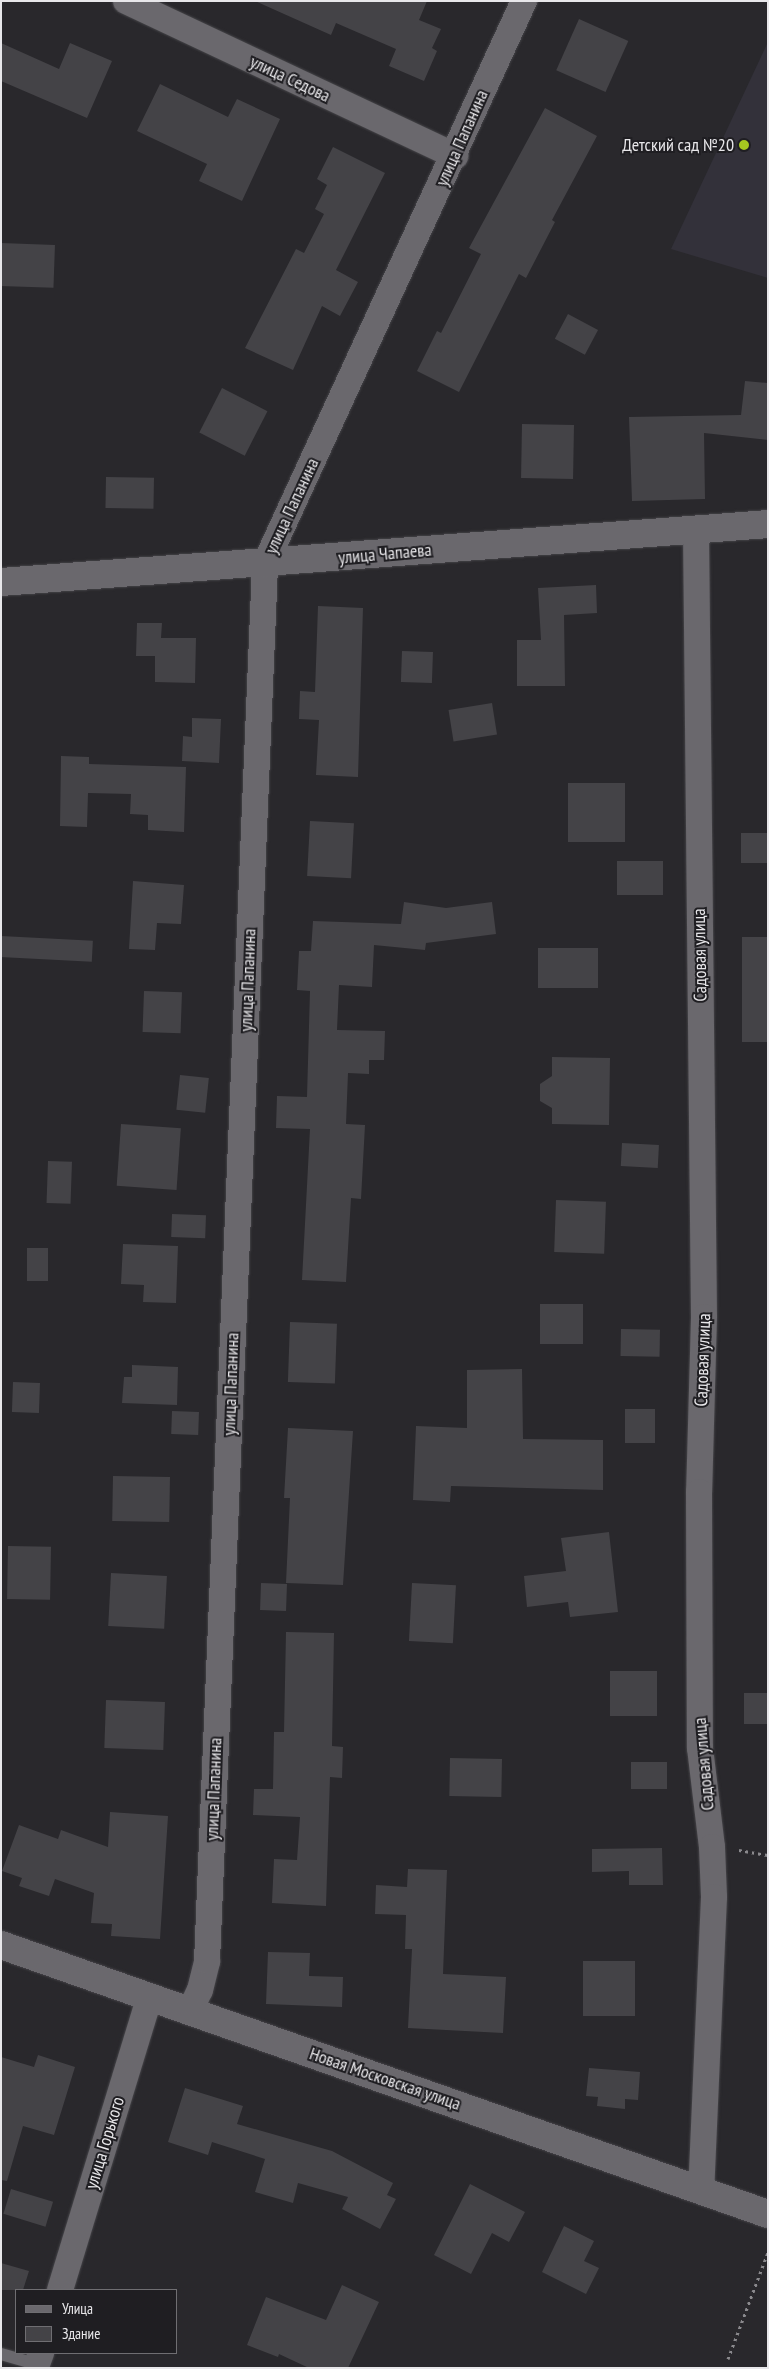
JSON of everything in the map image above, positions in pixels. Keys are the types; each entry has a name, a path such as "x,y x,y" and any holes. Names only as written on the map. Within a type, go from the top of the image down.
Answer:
{"street":[{"name":"улица Седова","path":"126,1 454,156"},
{"name":"улица Папанина","path":"190,2011 200,1990 207,1961 266,564 524,1"},
{"name":"улица Чапаева","path":"1,582 266,564 768,524"},
{"name":"Садовая улица","path":"696,529 704,1317 699,1492 700,1748 712,1847 714,1897 701,2189"},
{"name":"Новая Московская улица","path":"1,1945 768,2214"},
{"name":"улица Горького","path":"60,2289 150,1996"}],"lane":[{"path":"1,2354 39,2358"}],"path":[{"path":"728,2359 768,2252"}],"shaded area":[{"name":"Детский сад №20","path":"768,42 768,278 671,249"}],"building":[{"path":"255,1 427,1 419,20 441,29 432,48 437,51 424,81 389,66 396,49 336,23 331,35"},
{"path":"579,19 628,41 606,92 556,70"},
{"path":"1,43 59,69 70,43 112,61 87,118 1,81"},
{"path":"160,84 228,117 237,99 280,119 242,201 199,181 207,164 137,131"},
{"path":"545,108 597,136 552,220 555,222 526,278 519,274 459,392 417,371 437,331 441,333 481,254 469,248"},
{"path":"333,147 385,173 336,270 358,282 340,316 322,306 293,370 245,348 296,249 304,253 324,214 315,209 327,185 317,179"},
{"path":"1,243 55,245 53,288 1,286"},
{"path":"568,314 598,330 585,355 555,339"},
{"path":"745,381 768,383 768,440 704,433 705,499 632,501 629,417 741,415"},
{"path":"222,388 267,411 245,456 199,433"},
{"path":"522,424 574,425 573,479 521,478"},
{"path":"106,477 154,478 153,509 105,508"},
{"path":"596,585 597,613 564,615 565,686 517,686 517,640 541,640 538,588"},
{"path":"318,606 363,608 358,777 316,775 319,720 299,719 300,691 315,692"},
{"path":"137,623 162,623 161,638 196,638 195,683 155,682 155,656 136,656"},
{"path":"402,651 433,652 432,683 401,682"},
{"path":"492,703 497,735 454,741 449,710"},
{"path":"192,718 221,719 219,763 182,761 183,736 192,737"},
{"path":"61,756 89,757 89,764 186,767 184,832 148,830 148,815 130,814 131,794 88,793 87,827 60,826"},
{"path":"568,783 625,783 625,842 568,842"},
{"path":"310,821 354,823 351,878 307,876"},
{"path":"741,833 768,833 768,863 741,863"},
{"path":"617,861 663,861 663,895 617,895"},
{"path":"133,881 184,885 181,924 157,923 155,950 129,949"},
{"path":"404,902 446,908 492,902 496,934 426,943 425,950 374,945 372,987 339,985 337,1030 385,1031 384,1060 369,1060 369,1074 348,1073 346,1124 365,1125 361,1199 351,1198 346,1282 302,1280 310,1129 276,1128 277,1096 307,1097 310,991 297,990 299,951 311,951 313,921 401,924"},
{"path":"1,936 93,941 92,962 1,957"},
{"path":"742,937 768,937 768,1042 742,1042"},
{"path":"538,948 598,948 598,988 538,988"},
{"path":"144,991 182,992 181,1033 143,1032"},
{"path":"552,1057 610,1058 609,1125 552,1124 552,1108 540,1101 540,1084 552,1076"},
{"path":"180,1075 209,1078 205,1113 176,1110"},
{"path":"121,1124 181,1128 177,1190 117,1186"},
{"path":"622,1143 659,1145 658,1168 621,1166"},
{"path":"48,1161 72,1162 71,1204 47,1203"},
{"path":"556,1200 606,1202 604,1254 554,1252"},
{"path":"172,1214 206,1215 205,1238 171,1237"},
{"path":"123,1244 178,1246 176,1303 143,1302 144,1285 121,1284"},
{"path":"27,1248 48,1248 48,1281 27,1281"},
{"path":"540,1304 583,1304 583,1344 540,1344"},
{"path":"290,1322 337,1324 335,1384 288,1382"},
{"path":"621,1329 660,1330 660,1357 621,1356"},
{"path":"132,1365 178,1367 177,1405 122,1403 124,1377 132,1377"},
{"path":"522,1369 523,1439 603,1440 603,1490 451,1486 450,1502 413,1500 416,1426 467,1428 467,1370"},
{"path":"13,1382 40,1383 39,1413 12,1412"},
{"path":"625,1409 655,1409 655,1443 625,1443"},
{"path":"172,1411 199,1412 198,1435 171,1434"},
{"path":"288,1428 353,1431 343,1585 286,1583 290,1498 284,1498"},
{"path":"113,1476 170,1477 169,1522 112,1521"},
{"path":"609,1532 618,1612 570,1617 568,1602 527,1607 524,1576 566,1571 561,1538"},
{"path":"8,1546 51,1547 50,1600 7,1599"},
{"path":"111,1573 167,1576 164,1629 108,1626"},
{"path":"261,1583 287,1584 286,1611 260,1610"},
{"path":"412,1583 456,1585 453,1643 409,1641"},
{"path":"286,1632 334,1633 332,1746 343,1747 342,1778 330,1777 326,1906 272,1903 274,1859 297,1860 300,1817 253,1815 254,1789 273,1789 274,1732 284,1732"},
{"path":"610,1671 657,1671 657,1716 610,1716"},
{"path":"744,1693 768,1693 768,1724 744,1724"},
{"path":"106,1700 165,1702 163,1750 104,1748"},
{"path":"450,1758 502,1759 501,1797 449,1796"},
{"path":"631,1762 667,1762 667,1789 631,1789"},
{"path":"110,1812 168,1816 160,1939 111,1936 112,1924 91,1923 94,1893 55,1879 49,1896 19,1886 22,1878 2,1871 19,1825 58,1839 61,1830 108,1847"},
{"path":"662,1848 663,1885 629,1885 629,1871 592,1872 592,1849"},
{"path":"408,1869 447,1870 443,1974 506,1977 503,2033 408,2028 412,1949 405,1949 406,1915 375,1914 376,1885 407,1887"},
{"path":"268,1952 310,1953 309,1976 343,1977 342,2007 266,2004"},
{"path":"583,1961 635,1961 635,2016 583,2016"},
{"path":"38,2055 75,2067 54,2135 23,2126 7,2181 1,2180 1,2057 34,2067"},
{"path":"589,2068 640,2072 638,2100 625,2099 625,2109 597,2106 598,2097 586,2096"},
{"path":"185,2088 243,2106 237,2124 332,2151 393,2183 387,2195 396,2199 380,2229 342,2209 348,2197 298,2183 293,2203 255,2192 265,2159 212,2142 208,2155 168,2142"},
{"path":"470,2184 525,2212 509,2242 492,2233 471,2274 434,2255"},
{"path":"11,2189 53,2202 45,2227 3,2214"},
{"path":"564,2226 594,2241 584,2261 599,2268 586,2294 542,2272"},
{"path":"1,2263 29,2271 23,2289 1,2290"},
{"path":"342,2285 379,2302 348,2368 309,2368 279,2354 278,2357 247,2345 266,2297 326,2320"}],"place":[{"name":"Детский сад №20","path":"744,145"}]}
